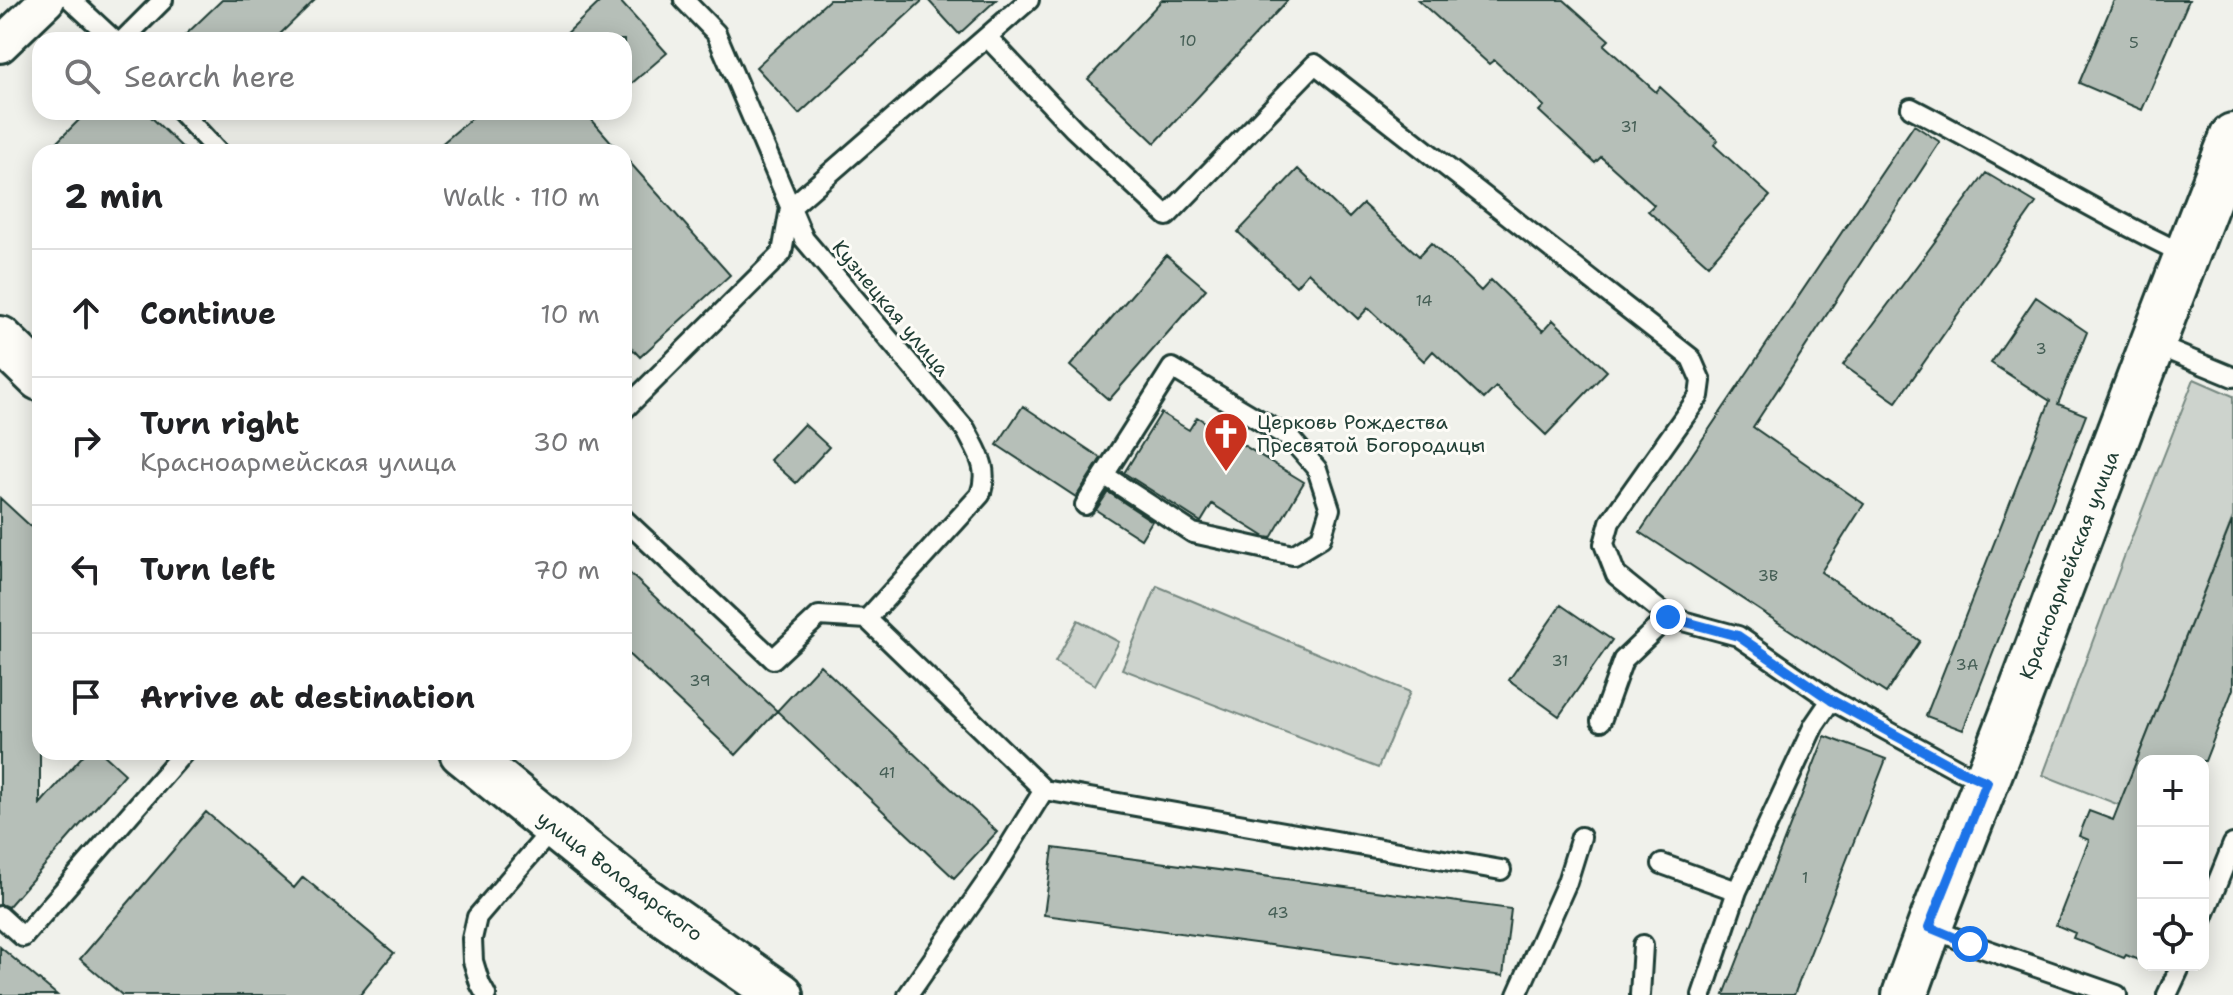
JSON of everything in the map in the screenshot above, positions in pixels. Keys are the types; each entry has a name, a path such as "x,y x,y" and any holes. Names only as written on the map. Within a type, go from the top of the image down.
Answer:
{"street":[{"path":"0,45 47,0"},
{"name":"Красноармейская улица","path":"1905,995 2233,136"},
{"path":"0,339 32,370"},
{"name":"улица Володарского","path":"472,760 642,898 781,995"}],"lane":[{"path":"71,0 105,32"},
{"path":"131,32 163,0"},
{"name":"Кузнецкая улица","path":"684,0 716,33 804,239 966,430 980,457 986,478 980,495 867,619"},
{"path":"632,402 782,253 790,208 1029,0"},
{"path":"987,37 1074,129 1167,216 1315,64 1691,358 1701,381 1699,396 1610,522 1604,544 1616,575 1668,617 1738,636 1831,700 1959,770 1987,782"},
{"path":"1911,108 2143,235 2186,255"},
{"path":"188,120 211,144"},
{"path":"2153,344 2233,377"},
{"path":"1085,505 1104,475 1172,368 1291,439 1317,469 1330,509 1321,538 1293,555 1193,533 1104,475"},
{"path":"632,527 773,659 819,616 867,619 1044,790 1501,870"},
{"path":"1601,721 1623,660 1668,617"},
{"path":"1702,995 1737,891 1814,725 1831,700"},
{"path":"0,916 23,937 177,760"},
{"path":"908,995 992,874 1044,790"},
{"path":"486,995 473,961 472,939 477,917 554,827"},
{"path":"1517,995 1567,882 1581,837"},
{"path":"2209,903 2233,844"},
{"path":"1662,864 1737,891"},
{"path":"1929,927 2117,995"},
{"path":"1640,995 1643,945"},
{"path":"2167,995 2178,971"}],"shaded area":[{"path":"2194,379 2233,396 2233,517 2119,805 2043,775"},
{"path":"1157,586 1410,692 1378,768 1122,669"},
{"path":"1078,620 1119,642 1095,685 1055,662"}],"building":[{"path":"222,0 315,0 282,32 188,32"},
{"path":"602,0 619,0 667,53 632,83 632,32 568,32"},
{"path":"829,0 923,0 799,114 756,67"},
{"path":"928,0 996,0 959,34"},
{"path":"1162,0 1288,0 1155,143 1088,79"},
{"path":"1418,0 1564,0 1609,40 1604,45 1656,92 1660,87 1718,140 1714,145 1770,196 1708,265 1648,211 1654,205 1601,157 1595,163 1539,111 1544,106 1494,60 1489,64"},
{"path":"2114,0 2189,0 2142,110 2079,83"},
{"path":"79,120 154,120 179,144 55,144"},
{"path":"470,120 592,120 613,144 441,144"},
{"path":"1914,125 1940,142 1753,427 1864,504 1821,572 1920,641 1886,693 1640,532"},
{"path":"632,165 730,275 640,357 632,348"},
{"path":"1298,169 1349,218 1363,204 1419,256 1431,243 1481,291 1491,280 1543,331 1553,320 1607,371 1546,435 1496,387 1484,399 1433,351 1424,361 1368,308 1358,319 1308,272 1296,286 1238,232"},
{"path":"1986,173 2036,203 1896,402 1843,365"},
{"path":"1166,255 1206,289 1109,400 1070,366"},
{"path":"2036,297 2087,332 2058,404 2086,415 1963,730 1926,716 2050,401 1991,363"},
{"path":"1023,406 1101,458 1076,497 997,445"},
{"name":"Церковь Рождества Пресвятой Богородицы","path":"1161,413 1189,430 1197,417 1304,482 1271,538 1212,504 1201,522 1124,473"},
{"path":"804,424 829,447 796,483 770,460"},
{"path":"1108,492 1152,521 1141,539 1096,510"},
{"path":"0,498 32,528 32,760 40,760 40,804 79,760 110,760 125,774 8,907 0,904"},
{"path":"2232,521 2233,689 2207,755 2139,755"},
{"path":"632,575 777,711 736,755 632,658"},
{"path":"1561,605 1612,640 1559,716 1509,680"},
{"path":"820,665 997,832 954,878 777,711"},
{"path":"1825,736 1886,759 1794,995 1724,995"},
{"path":"2137,760 2137,960 2126,955 2124,958 2073,938 2075,933 2056,925 2089,840 2079,836 2089,811 2113,820"},
{"path":"206,812 294,888 303,877 394,953 360,995 122,995 80,959"},
{"path":"1053,848 1511,909 1503,976 1044,915"},
{"path":"0,947 57,995 0,995"}],"place":[{"name":"Церковь Рождества Пресвятой Богородицы","path":"1226,473"}],"route":[{"path":"1668,617 1738,636 1831,700 1959,770 1987,782 1929,927 1970,944"}]}
